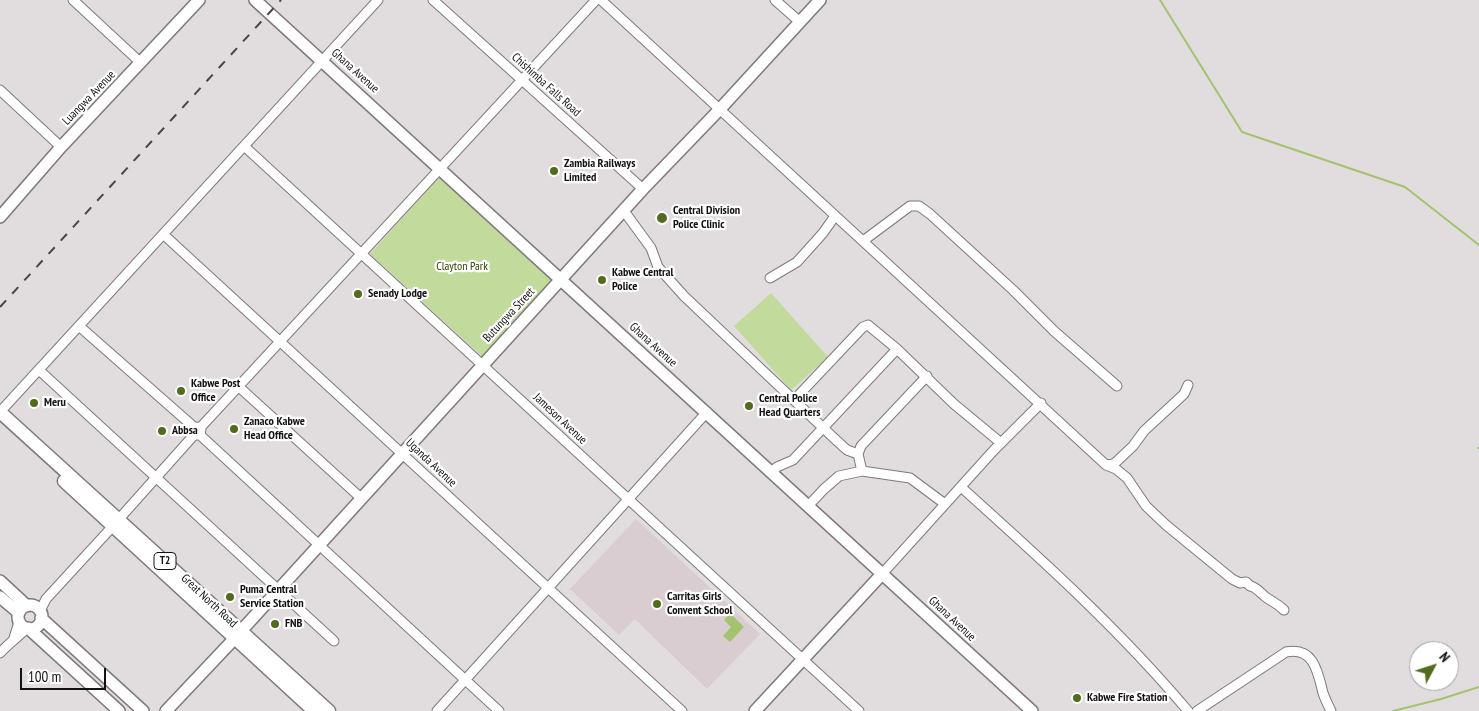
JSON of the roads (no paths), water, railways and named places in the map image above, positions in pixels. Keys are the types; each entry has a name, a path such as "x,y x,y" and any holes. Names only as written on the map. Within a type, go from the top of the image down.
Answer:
{"highway":[{"name":"Great North Road","path":"0,412 116,523"},
{"name":"Great North Road","path":"0,422 116,523 320,708"}],"main road":[{"name":"Luangwa Avenue","path":"0,217 61,147 199,0"},
{"name":"Ghana Avenue","path":"255,0 1032,711"},
{"name":"Butungwa Street","path":"166,711 362,499 643,188 720,109 820,0"},
{"path":"755,711 882,574"},
{"path":"0,581 29,616 119,711"},
{"path":"0,597 29,616 142,711"}],"street":[{"path":"73,0 141,63"},
{"path":"0,412 378,0"},
{"name":"Chishimba Falls Road","path":"433,0 643,188"},
{"path":"0,652 18,636 29,616 116,523 238,386 596,0"},
{"path":"601,0 1106,465 1116,469 1127,478 1146,506 1166,526 1232,579 1240,583 1246,582 1253,586 1266,598 1274,601 1284,610"},
{"path":"775,0 800,22"},
{"path":"0,90 61,147"},
{"name":"Jameson Avenue","path":"244,146 859,711"},
{"path":"863,241 910,206 919,206 958,239 1054,331 1117,386"},
{"path":"624,211 651,248 658,267 684,296 847,450 858,454"},
{"path":"770,278 797,262 835,216"},
{"name":"Uganda Avenue","path":"163,234 682,711"},
{"path":"794,400 865,325 871,326 927,376 954,404 1001,443"},
{"path":"79,326 197,431 499,711"},
{"path":"772,472 777,466 793,460 897,349"},
{"path":"39,370 334,641"},
{"path":"862,471 858,454 861,446 927,376"},
{"path":"1106,465 1114,464 1133,446 1144,431 1184,394 1188,385"},
{"path":"238,386 362,499"},
{"path":"882,574 1001,443 1040,404"},
{"path":"437,711 707,412"},
{"path":"808,506 840,476 862,471 910,478 946,504"},
{"path":"961,487 1062,579 1121,636 1188,711"},
{"path":"1197,711 1286,652 1293,651 1302,654 1315,664 1331,711"}],"waterway":[{"path":"1160,0 1242,132 1405,187 1479,245"},
{"path":"1393,711 1479,687"}],"railway":[{"path":"0,307 281,0"}],"place":[{"name":"Zambia Railways Limited","path":"554,171"},
{"name":"Central Division Police Clinic","path":"662,218"},
{"name":"Kabwe Central Police","path":"602,280"},
{"name":"Senady Lodge","path":"358,294"},
{"name":"Kabwe Post Office","path":"181,391"},
{"name":"Meru","path":"34,403"},
{"name":"Central Police Head Quarters","path":"749,406"},
{"name":"Zanaco Kabwe Head Office","path":"234,429"},
{"name":"Abbsa","path":"162,431"},
{"name":"Puma Central Service Station","path":"230,597"},
{"name":"Carritas Girls Convent School","path":"657,604"},
{"name":"FNB","path":"275,624"},
{"name":"Kabwe Fire Station","path":"1077,698"}],"park label":[{"name":"Clayton Park","path":"462,267"}]}
